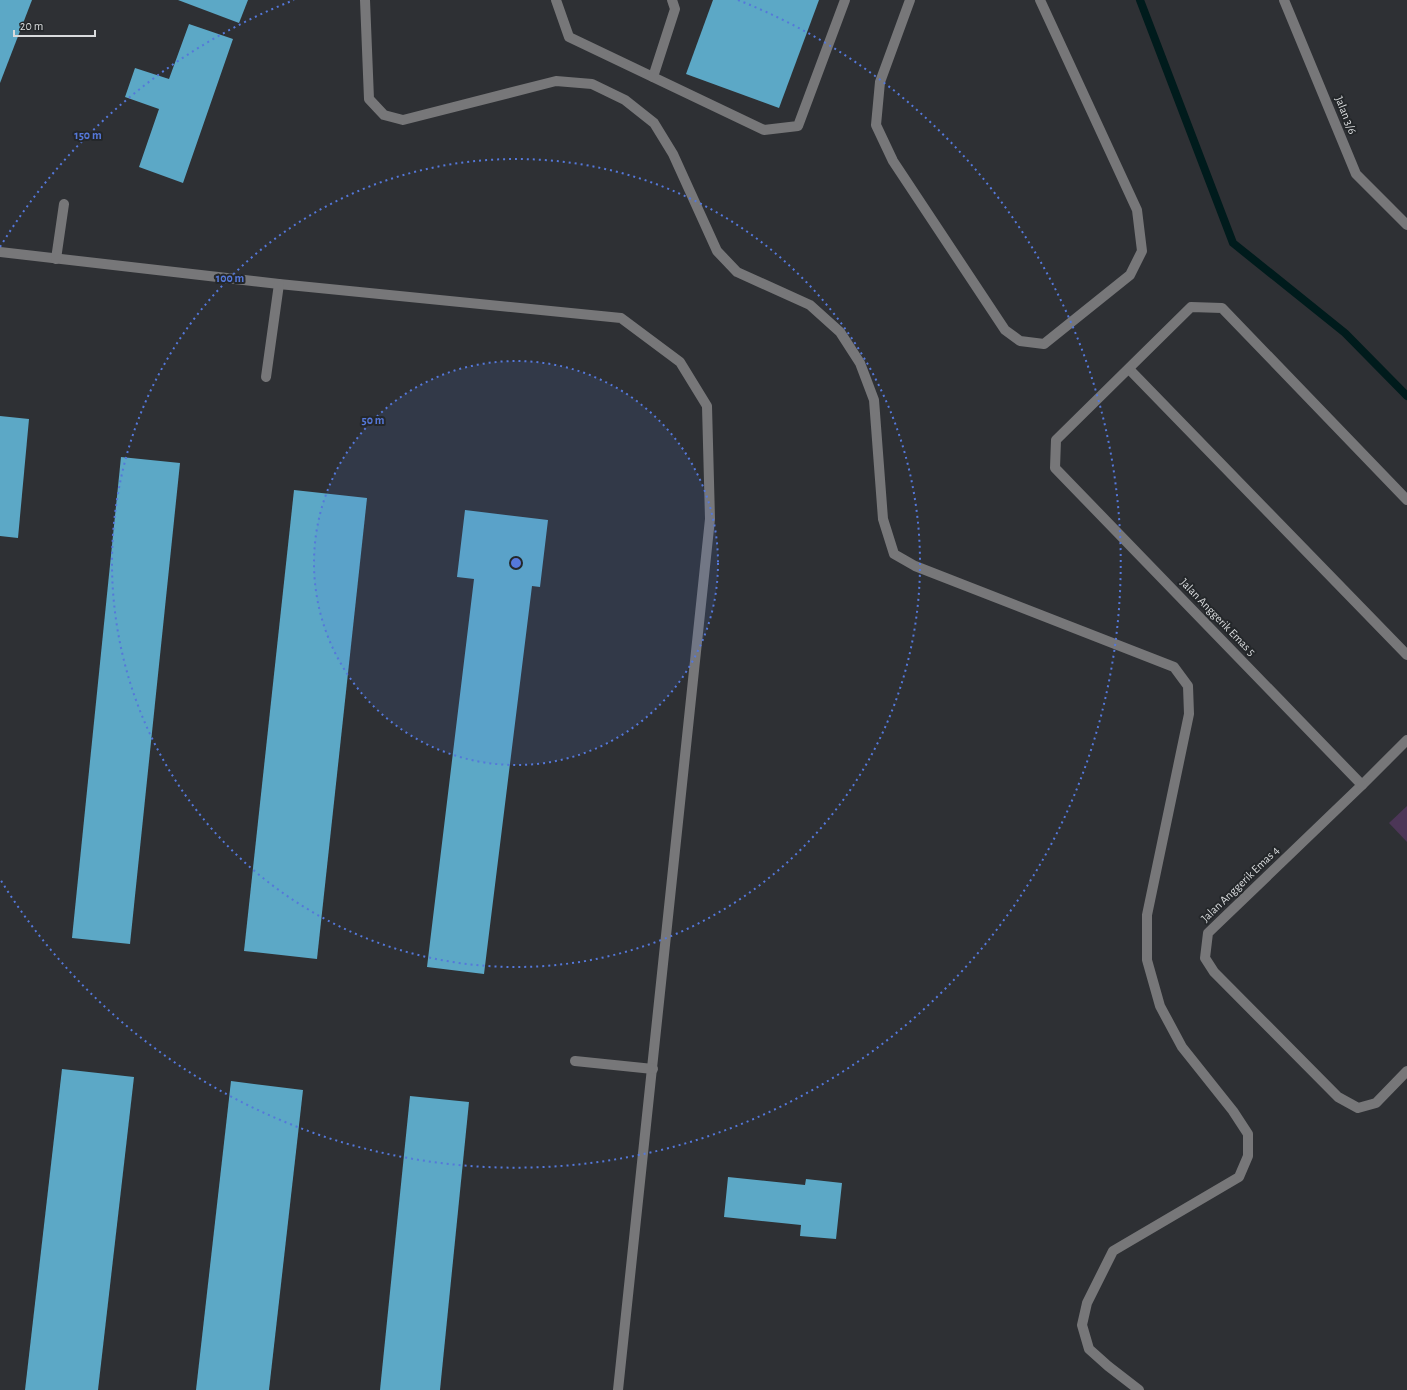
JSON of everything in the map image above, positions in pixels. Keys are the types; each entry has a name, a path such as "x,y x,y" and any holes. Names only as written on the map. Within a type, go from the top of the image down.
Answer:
{"street":[{"path":"365,0 370,99 384,115 403,120 556,81 592,84 625,100 654,122 673,154 717,251 737,272 810,305 840,332 860,363 874,400 883,519 894,554 916,566 1174,667 1188,686 1189,714 1147,915 1147,960 1160,1006 1182,1047 1233,1110 1248,1134 1248,1156 1239,1178 1113,1251 1087,1303 1082,1325 1090,1349 1108,1366 1139,1390"},
{"path":"556,0 569,37 764,130 798,126 845,0"},
{"path":"653,77 675,9 672,0"},
{"path":"910,0 880,82 876,125 892,161 1005,330 1020,341 1044,344 1130,275 1142,250 1137,210 1040,0"},
{"name":"Jalan 3/6","path":"1284,0 1356,174 1407,225"},
{"path":"56,259 64,204"},
{"path":"0,252 279,284 621,318 680,362 707,406 710,519 618,1390"},
{"path":"266,377 279,284"},
{"path":"1407,500 1222,308 1190,307 1129,369 1407,655"},
{"name":"Jalan Anggerik Emas 5","path":"1129,369 1056,440 1055,468 1362,785"},
{"name":"Jalan Anggerik Emas 4","path":"1407,740 1208,933 1205,958 1214,972 1338,1097 1358,1108 1376,1103 1407,1071"},
{"path":"575,1061 653,1069"}],"shaded area":[{"path":"1407,806 1407,842 1389,823"}],"building":[{"path":"0,0 32,0 0,83"},
{"path":"178,0 248,0 239,23"},
{"path":"713,0 819,0 779,108 686,74"},
{"path":"189,24 233,39 183,183 139,167 159,109 125,97 135,68 169,79"},
{"path":"0,416 29,419 18,538 0,536"},
{"path":"121,457 180,463 130,944 72,938"},
{"path":"294,490 367,498 317,959 244,951"},
{"path":"465,510 548,520 540,587 532,586 484,974 427,967 474,579 457,577"},
{"path":"62,1069 134,1077 98,1390 25,1390"},
{"path":"231,1081 303,1090 269,1390 196,1390"},
{"path":"410,1096 469,1102 440,1390 380,1390"},
{"path":"728,1177 805,1185 806,1179 842,1183 836,1239 800,1236 801,1225 724,1217"}],"waterway":[{"path":"1140,0 1233,243 1345,333 1407,396"}]}
